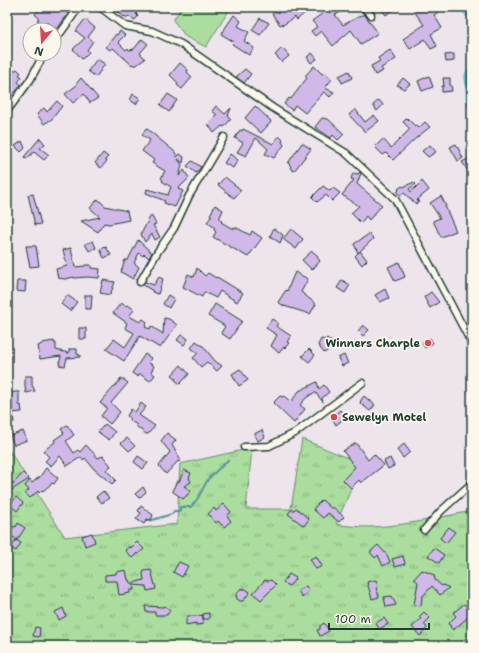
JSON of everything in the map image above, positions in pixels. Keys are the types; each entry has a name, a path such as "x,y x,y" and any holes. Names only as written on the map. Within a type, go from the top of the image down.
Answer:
{"street":[{"path":"62,31 79,7"},
{"path":"100,7 125,26 152,31 181,44 273,108 346,153 395,199 472,344"},
{"path":"363,7 371,15"},
{"path":"7,109 30,80 40,62"},
{"path":"140,282 158,251 174,228 189,196 224,137"},
{"path":"244,447 269,446 295,433 362,383"},
{"path":"424,530 441,511 472,483"}],"green space":[{"path":"182,7 231,7 206,47 186,37 173,20"},
{"path":"302,439 362,464 336,524 370,527 387,526 472,511 472,646 7,646 7,447 65,537 177,524 180,464 252,448 246,509 291,509"}],"building":[{"path":"42,7 73,7 62,22 39,22 35,14"},
{"path":"113,7 132,7 138,12 136,14 138,16 135,20 128,16 127,18 125,16 124,17"},
{"path":"281,7 311,7 297,20 295,17 283,25 280,25 272,14"},
{"path":"317,7 350,7 335,15 343,25 364,14 378,33 361,44 351,30 333,46 321,31 315,36 311,31 317,27 312,21 323,13"},
{"path":"379,7 390,7 393,10 386,15"},
{"path":"411,7 434,7 438,12 434,15 442,28 431,34 437,46 431,49 425,39 410,49 403,39 424,25"},
{"path":"234,15 241,21 238,26 249,32 244,41 254,48 249,55 232,44 234,42 221,34"},
{"path":"260,18 269,23 260,35 252,30"},
{"path":"85,19 95,28 88,37 93,41 87,50 89,52 82,59 73,49 85,38 76,31"},
{"path":"120,31 125,35 118,42 126,50 128,48 129,50 134,49 142,39 148,44 140,53 145,59 135,66 113,48 110,50 106,47"},
{"path":"282,48 289,56 282,62 275,55"},
{"path":"390,50 396,59 381,68 383,71 375,75 371,66 380,61 378,58"},
{"path":"312,53 317,59 311,63 307,57"},
{"path":"454,54 454,61 446,62 445,55"},
{"path":"97,59 105,64 96,77 88,71"},
{"path":"180,63 188,70 187,72 192,77 182,89 170,75"},
{"path":"314,66 322,74 324,72 332,79 325,88 334,92 330,97 324,92 305,113 295,105 292,110 284,104 289,98 291,99 307,78 305,76"},
{"path":"17,69 21,73 19,75 22,77 18,82 21,85 15,93 7,87 7,72 11,73"},
{"path":"245,69 251,74 244,83 236,77"},
{"path":"349,71 352,78 342,83 339,76"},
{"path":"429,76 433,87 422,91 418,81"},
{"path":"81,78 98,98 90,103 84,94 73,103 65,94 77,85 76,84"},
{"path":"403,78 410,84 404,89 397,85"},
{"path":"443,78 450,78 452,91 442,92 442,86 444,86"},
{"path":"133,94 140,98 136,104 130,100"},
{"path":"168,94 177,100 169,112 160,105"},
{"path":"379,100 383,105 377,111 373,105"},
{"path":"57,101 62,106 52,119 44,124 37,114 44,108 47,112"},
{"path":"216,106 225,114 231,108 228,116 231,119 224,127 222,126 214,133 208,124 217,115 212,111"},
{"path":"255,106 271,122 261,133 245,118"},
{"path":"355,109 365,122 374,115 379,121 365,132 349,115"},
{"path":"322,118 328,119 344,134 338,140 333,135 331,138 315,127"},
{"path":"407,118 419,128 425,122 430,127 393,160 386,153 383,155 375,147 383,139 391,148 410,129 403,122"},
{"path":"146,128 175,152 177,157 180,154 184,157 183,163 178,159 182,165 179,176 184,170 189,178 178,189 183,191 175,207 146,193 147,189 168,195 171,187 162,181 163,180 161,178 165,171 152,163 154,160 142,151 150,140 142,135"},
{"path":"243,129 273,144 279,136 283,140 282,142 284,145 274,158 265,154 268,149 256,138 246,156 237,152 243,143 235,138 240,130 242,131"},
{"path":"40,138 45,144 40,148 49,155 44,160 34,152 26,159 24,157"},
{"path":"22,141 25,148 21,152 15,146"},
{"path":"302,143 311,149 294,171 290,168 291,166 288,163"},
{"path":"456,144 463,158 458,161 450,147"},
{"path":"430,145 436,152 428,157 422,151"},
{"path":"103,153 108,157 105,160 107,161 101,168 95,163"},
{"path":"230,154 238,160 233,168 224,163"},
{"path":"472,157 472,177 462,162"},
{"path":"192,161 201,167 196,173 187,166"},
{"path":"360,172 361,173 357,184 382,205 369,220 366,216 361,223 351,213 359,206 342,195 354,180 351,179 353,173 358,174"},
{"path":"225,177 241,190 234,198 218,185"},
{"path":"422,181 429,190 417,200 419,202 416,204 404,193 400,196 397,192 402,186 403,187 414,182 416,184 409,189 411,192"},
{"path":"323,186 330,191 333,188 340,193 332,201 326,195 317,202 312,197"},
{"path":"33,194 41,224 35,225 28,195"},
{"path":"441,196 456,231 441,237 433,221 440,218 430,203"},
{"path":"98,199 105,206 127,211 129,220 109,224 104,223 98,232 81,221 100,217 90,208"},
{"path":"215,205 223,210 219,219 222,221 221,222 233,229 234,227 237,228 250,235 252,231 262,238 248,257 213,237 216,232 214,230 215,228 207,222 212,216 210,215"},
{"path":"151,215 156,224 153,225 160,237 155,240 152,234 145,242 141,234"},
{"path":"274,228 283,235 280,243 270,236"},
{"path":"291,229 303,239 296,249 283,239"},
{"path":"369,234 373,239 358,253 354,244"},
{"path":"138,240 152,253 149,258 144,254 143,256 139,253 134,263 139,267 133,279 121,272 125,260 128,260"},
{"path":"93,241 96,248 89,251 85,244"},
{"path":"26,246 36,246 39,266 30,267"},
{"path":"106,247 111,255 104,258 100,249"},
{"path":"71,248 75,267 91,265 91,268 100,269 99,278 58,278 56,269 67,266 63,250"},
{"path":"312,251 318,256 317,257 320,261 312,270 302,260"},
{"path":"360,251 367,260 362,265 355,256"},
{"path":"399,262 405,277 395,281 388,267"},
{"path":"197,268 205,276 208,273 216,278 217,277 243,293 237,302 220,291 216,298 204,292 202,297 183,287 188,274 194,277"},
{"path":"295,272 308,279 301,292 316,304 310,314 284,306 278,302 286,290 287,291"},
{"path":"159,277 163,279 158,294 152,292 153,291 143,285 145,282 154,285"},
{"path":"103,280 115,282 110,295 100,293"},
{"path":"342,280 350,285 345,293 337,288"},
{"path":"17,281 26,281 25,292 16,291"},
{"path":"385,289 389,298 380,302 375,295"},
{"path":"431,292 439,302 430,308 424,297"},
{"path":"67,295 77,302 70,311 61,304"},
{"path":"85,295 92,295 91,309 85,309"},
{"path":"168,295 174,299 169,308 163,304"},
{"path":"121,303 131,307 134,310 129,316 140,322 143,319 147,322 145,327 150,329 151,326 163,334 164,318 169,319 177,325 160,348 140,336 124,361 106,349 114,339 125,347 134,333 125,328 127,323 113,313"},
{"path":"215,304 242,321 230,339 221,333 225,326 208,316"},
{"path":"272,319 278,323 276,326 291,336 287,342 289,343 279,353 271,346 277,335 266,328"},
{"path":"363,325 369,330 363,336 358,331"},
{"path":"79,328 86,328 86,339 79,339"},
{"path":"181,335 188,339 184,345 177,340"},
{"path":"327,338 332,342 333,347 324,353 318,345 321,339 325,340"},
{"name":"Winners Charple","path":"430,338 433,343 425,348 422,343"},
{"path":"54,341 54,343 56,343 56,350 69,353 69,349 77,349 77,354 80,355 80,357 67,358 65,366 59,365 61,356 40,359 38,346 42,343"},
{"path":"196,341 203,346 215,361 222,366 217,371 207,362 201,367 193,358 198,353 191,348"},
{"path":"309,349 315,355 309,362 302,356"},
{"path":"145,354 151,358 149,363 154,366 151,372 155,375 150,381 140,374 138,377 132,373"},
{"path":"344,355 348,363 342,366 338,358"},
{"path":"181,365 189,374 180,384 172,375"},
{"path":"240,369 248,380 239,386 232,374"},
{"path":"25,376 32,376 32,385 35,391 26,393"},
{"path":"121,379 128,383 111,403 120,412 110,424 101,416 107,408 100,403"},
{"path":"317,382 319,389 324,385 329,392 322,398 323,402 315,392 306,398 300,405 305,409 294,423 273,403 280,396 284,396 291,402 299,391"},
{"path":"19,392 19,405 21,405 22,412 12,413 11,393"},
{"path":"364,396 375,405 370,411 360,403"},
{"path":"141,403 146,407 139,415 155,426 148,434 129,420 130,418 127,416 131,409 135,412"},
{"path":"340,410 346,417 336,425 331,417"},
{"path":"13,414 14,422 7,423 7,415"},
{"path":"105,424 115,432 109,440 98,432"},
{"path":"67,425 74,435 66,441 74,453 78,450 80,452 86,445 98,458 103,456 111,466 106,470 116,480 112,484 94,469 85,458 83,460 81,457 67,466 60,456 51,466 45,461 49,457 43,451 64,433 61,429"},
{"path":"262,430 265,437 258,441 254,434"},
{"path":"23,431 27,440 14,445 10,436"},
{"path":"167,433 176,440 172,445 181,461 178,461 166,474 159,466 170,452 161,441"},
{"path":"127,438 135,446 129,451 121,443"},
{"path":"356,443 368,460 374,454 384,465 361,483 359,480 351,488 343,480 355,467 343,451"},
{"path":"404,444 410,452 403,458 397,450"},
{"path":"138,456 148,463 143,469 134,462"},
{"path":"390,458 394,466 388,469 384,461"},
{"path":"46,468 58,478 54,484 52,483 39,493 38,491 30,498 25,493 29,490 25,486 30,480 32,483 39,478"},
{"path":"184,470 191,473 189,478 191,482 184,486 191,491 183,499 172,491 177,481 179,482"},
{"path":"23,473 29,479 7,493 7,475 13,484"},
{"path":"143,487 146,492 139,498 135,494"},
{"path":"103,491 109,498 102,503 96,497"},
{"path":"16,497 23,503 17,511 10,505"},
{"path":"322,500 344,517 339,522 328,513 323,518 313,509"},
{"path":"224,504 231,512 227,516 231,521 224,527 218,521 216,523 208,514 214,508 216,511"},
{"path":"141,506 153,515 151,520 147,519 144,524 136,519 141,513 138,511"},
{"path":"296,508 309,519 304,526 288,514 291,510"},
{"path":"18,523 25,528 17,540 9,534"},
{"path":"449,527 455,532 446,543 440,538"},
{"path":"92,533 95,542 85,546 82,536"},
{"path":"16,540 21,543 16,551 11,548"},
{"path":"137,542 144,549 132,558 125,550 130,546 131,548"},
{"path":"378,545 387,555 390,562 383,566 378,555 375,558 370,552"},
{"path":"434,548 444,555 439,563 428,556"},
{"path":"316,556 322,566 316,569 310,559"},
{"path":"403,556 405,564 395,567 392,559"},
{"path":"179,562 188,566 182,577 173,572"},
{"path":"126,570 128,580 130,583 133,583 144,580 144,571 151,570 156,589 147,591 146,586 133,585 134,590 130,590 130,593 119,595 117,581 105,581 105,575 116,574 116,572"},
{"path":"422,570 434,575 435,580 442,586 443,585 449,588 440,595 432,586 422,597 421,606 414,605 418,582 414,579"},
{"path":"289,574 296,578 289,586 283,582"},
{"path":"265,580 271,580 276,585 261,600 253,593"},
{"path":"376,580 378,587 376,588 379,597 372,599 367,582"},
{"path":"306,586 309,591 302,597 298,591"},
{"path":"241,588 243,590 244,588 250,592 243,601 237,599 236,595"},
{"path":"392,596 396,605 386,607 384,597"},
{"path":"464,604 472,611 472,614 453,630 448,624 456,616 453,613"},
{"path":"145,606 165,606 170,610 167,615 155,615 155,612 146,612"},
{"path":"63,608 66,616 59,620 55,612"},
{"path":"424,612 430,618 424,624 427,628 420,636 412,627 421,619 419,617"},
{"path":"209,613 209,619 203,619 203,624 196,625 196,623 186,625 186,618 188,616"},
{"path":"384,618 388,624 379,629 376,623"},
{"path":"324,623 329,631 320,636 317,630 320,629 320,626"},
{"path":"35,627 40,628 39,637 33,636"},
{"path":"466,638 472,646 457,646"}],"waterway":[{"path":"465,7 472,14"},
{"path":"472,73 470,76 472,103"},
{"path":"149,521 172,514 174,511 180,511 180,507 191,507 198,498 208,479 228,460"}],"place":[{"name":"Winners Charple","path":"428,343"},
{"name":"Sewelyn Motel","path":"334,417"}]}
